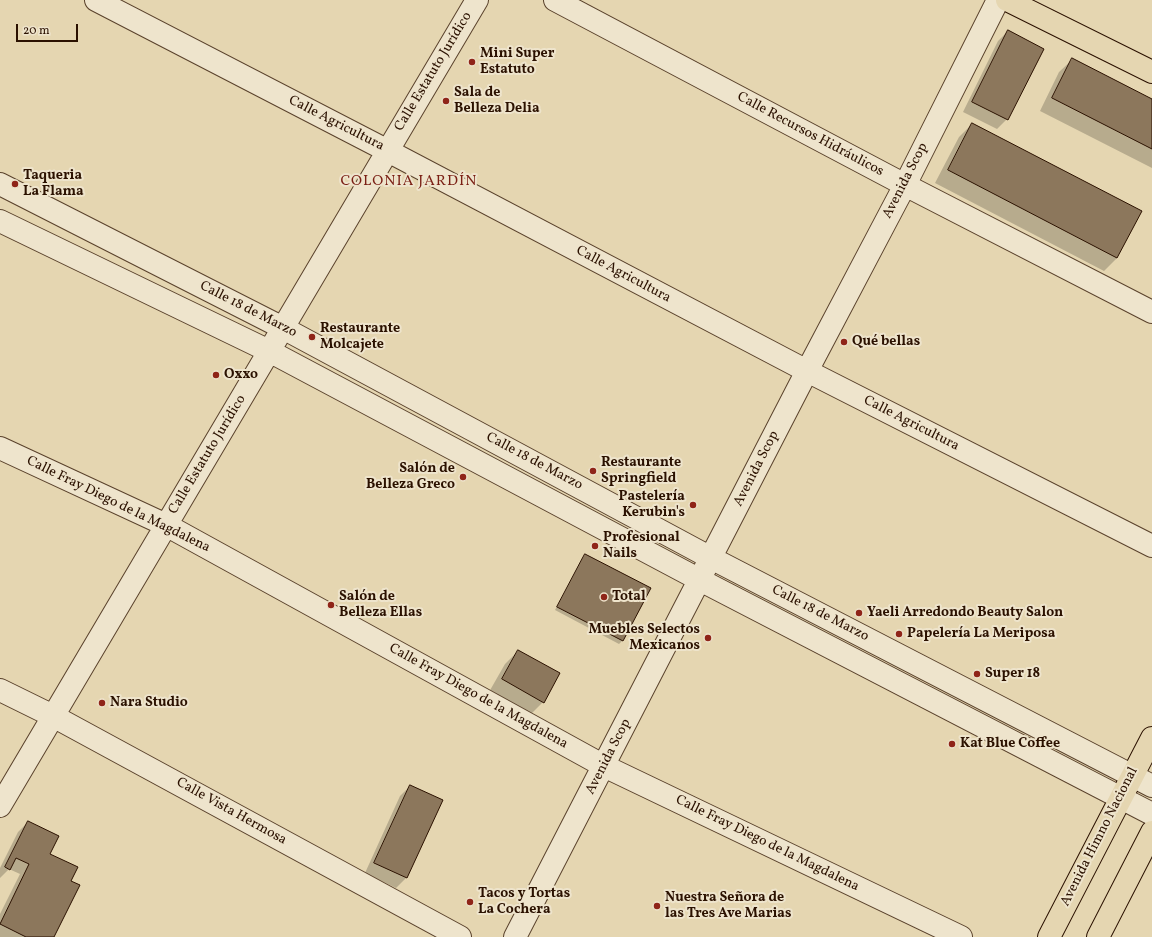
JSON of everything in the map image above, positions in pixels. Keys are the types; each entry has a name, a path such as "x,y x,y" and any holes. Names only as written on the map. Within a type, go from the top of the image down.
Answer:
{"main road":[{"path":"1007,0 1152,72"},
{"name":"Avenida Himno Nacional","path":"1049,937 1152,738"},
{"path":"1098,937 1152,832"}],"street":[{"name":"Calle Agricultura","path":"96,0 388,151 807,371 1152,546"},
{"name":"Calle Estatuto Jurídico","path":"0,806 477,0"},
{"name":"Calle Recursos Hidráulicos","path":"555,0 905,185 1152,312"},
{"name":"Avenida Scop","path":"515,937 807,371 905,185 998,0"},
{"name":"Calle 18 de Marzo","path":"0,184 283,328 711,558 1152,786"},
{"name":"Calle 18 de Marzo","path":"0,221 269,351 700,580 1152,814"},
{"name":"Calle Fray Diego de la Magdalena","path":"0,448 166,525 604,766 961,937"},
{"name":"Calle Vista Hermosa","path":"0,690 53,716 460,937"}],"building":[{"path":"1008,30 1044,49 1008,120 972,102"},
{"path":"1072,58 1152,99 1152,149 1052,98"},
{"path":"972,123 1142,211 1117,258 948,170"},
{"name":"Total","path":"585,554 651,588 623,641 557,607"},
{"path":"518,650 560,673 544,703 502,679"},
{"path":"410,785 443,800 407,878 374,863"},
{"path":"28,821 59,836 50,854 78,867 71,881 80,885 54,937 26,937 0,924 29,864 16,858 10,870 5,867"}],"place":[{"name":"Mini Super Estatuto","path":"472,62"},
{"name":"Sala de Belleza Delia","path":"446,101"},
{"name":"Taqueria La Flama","path":"15,184"},
{"name":"Restaurante Molcajete","path":"312,337"},
{"name":"Qué bellas","path":"844,342"},
{"name":"Oxxo","path":"216,375"},
{"name":"Restaurante Springfield","path":"593,471"},
{"name":"Salón de Belleza Greco","path":"463,477"},
{"name":"Pastelería Kerubin's","path":"693,505"},
{"name":"Profesional Nails","path":"595,546"},
{"name":"Total","path":"604,597"},
{"name":"Salón de Belleza Ellas","path":"331,605"},
{"name":"Yaeli Arredondo Beauty Salon","path":"859,613"},
{"name":"Papelería La Meriposa","path":"899,634"},
{"name":"Muebles Selectos Mexicanos","path":"708,638"},
{"name":"Super 18","path":"977,674"},
{"name":"Nara Studio","path":"102,703"},
{"name":"Kat Blue Coffee","path":"952,744"},
{"name":"Tacos y Tortas La Cochera","path":"470,902"},
{"name":"Nuestra Señora de las Tres Ave Marias","path":"657,906"}],"district":[{"name":"COLONIA JARDÍN","path":"409,182"}]}
